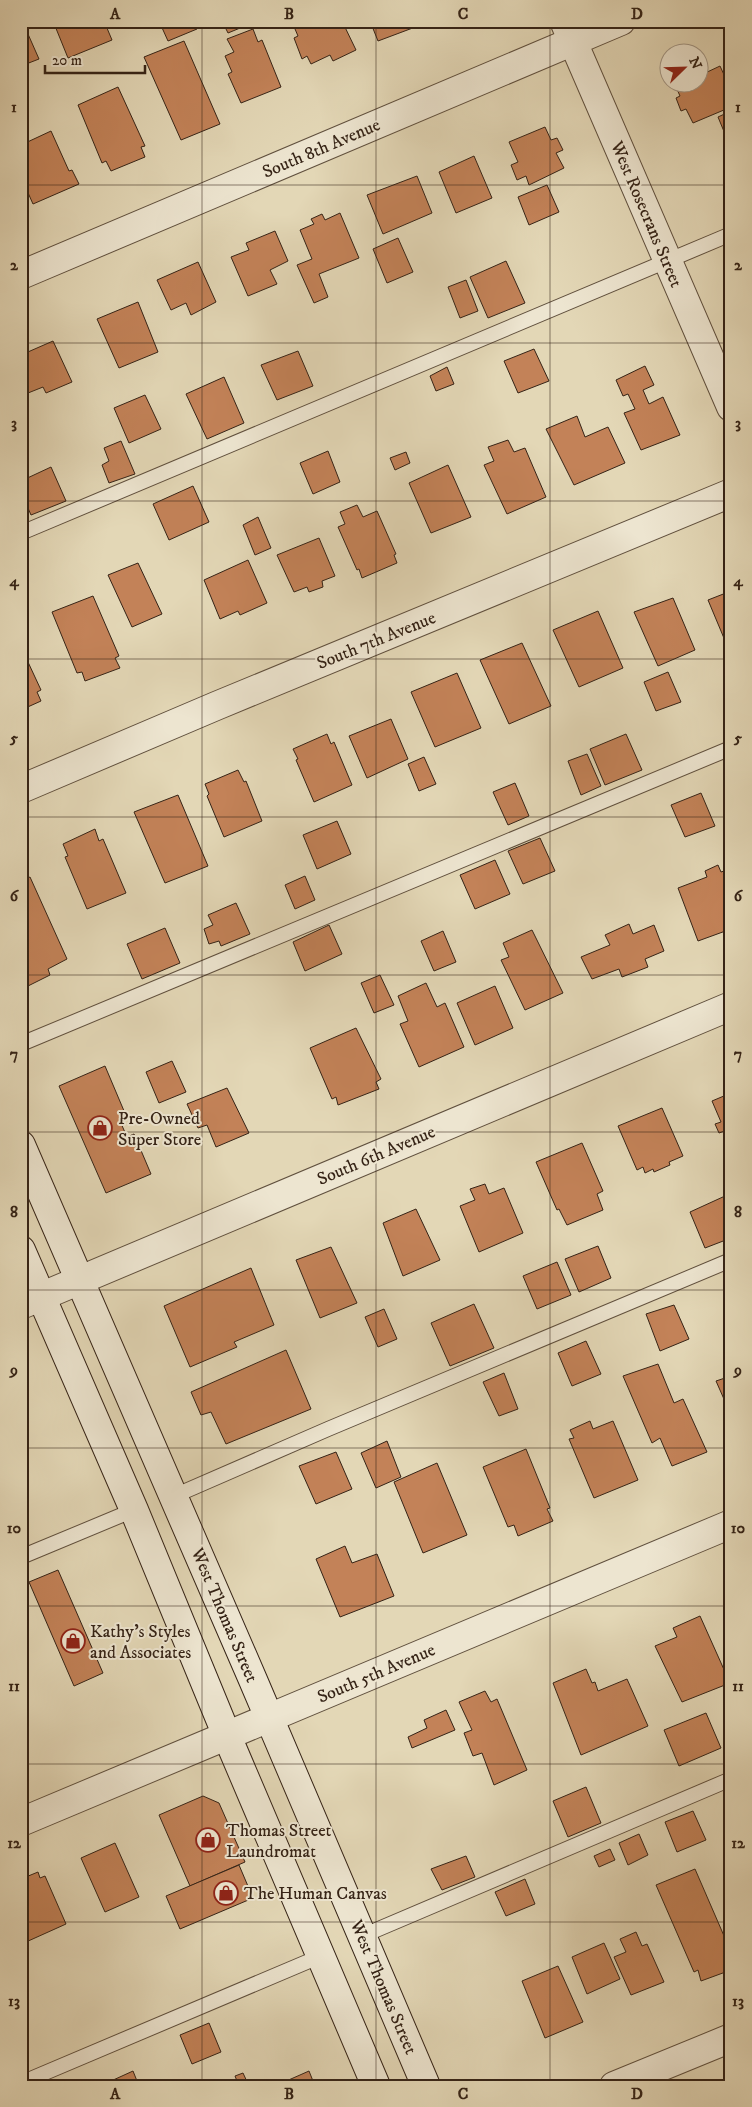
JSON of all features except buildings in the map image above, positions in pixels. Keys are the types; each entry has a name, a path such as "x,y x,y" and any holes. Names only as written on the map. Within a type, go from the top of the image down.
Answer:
{"street":[{"name":"South 8th Avenue","path":"21,275 568,32 622,21"},
{"name":"West Rosecrans Street","path":"568,32 731,407"},
{"name":"South 7th Avenue","path":"21,789 216,706 731,493"},
{"name":"South 6th Avenue","path":"32,1300 731,1006"},
{"name":"West Thomas Street","path":"21,1145 174,1496 426,2086"},
{"path":"21,1250 32,1300 134,1510 227,1736 376,2086"},
{"name":"South 5th Avenue","path":"21,1822 731,1524"},
{"path":"614,2086 731,2038"}],"lane":[{"path":"21,533 731,234"},
{"path":"21,1044 731,748"},
{"path":"174,1496 337,1425 731,1260"},
{"path":"21,1557 134,1510"},
{"path":"362,1936 731,1779"},
{"path":"21,2082 321,1956"}],"place":[{"name":"Pre-Owned Super Store","path":"100,1128"},
{"name":"Kathy's Styles and Associates","path":"73,1641"},
{"name":"Thomas Street Laundromat","path":"208,1840"},
{"name":"The Human Canvas","path":"226,1893"}]}
